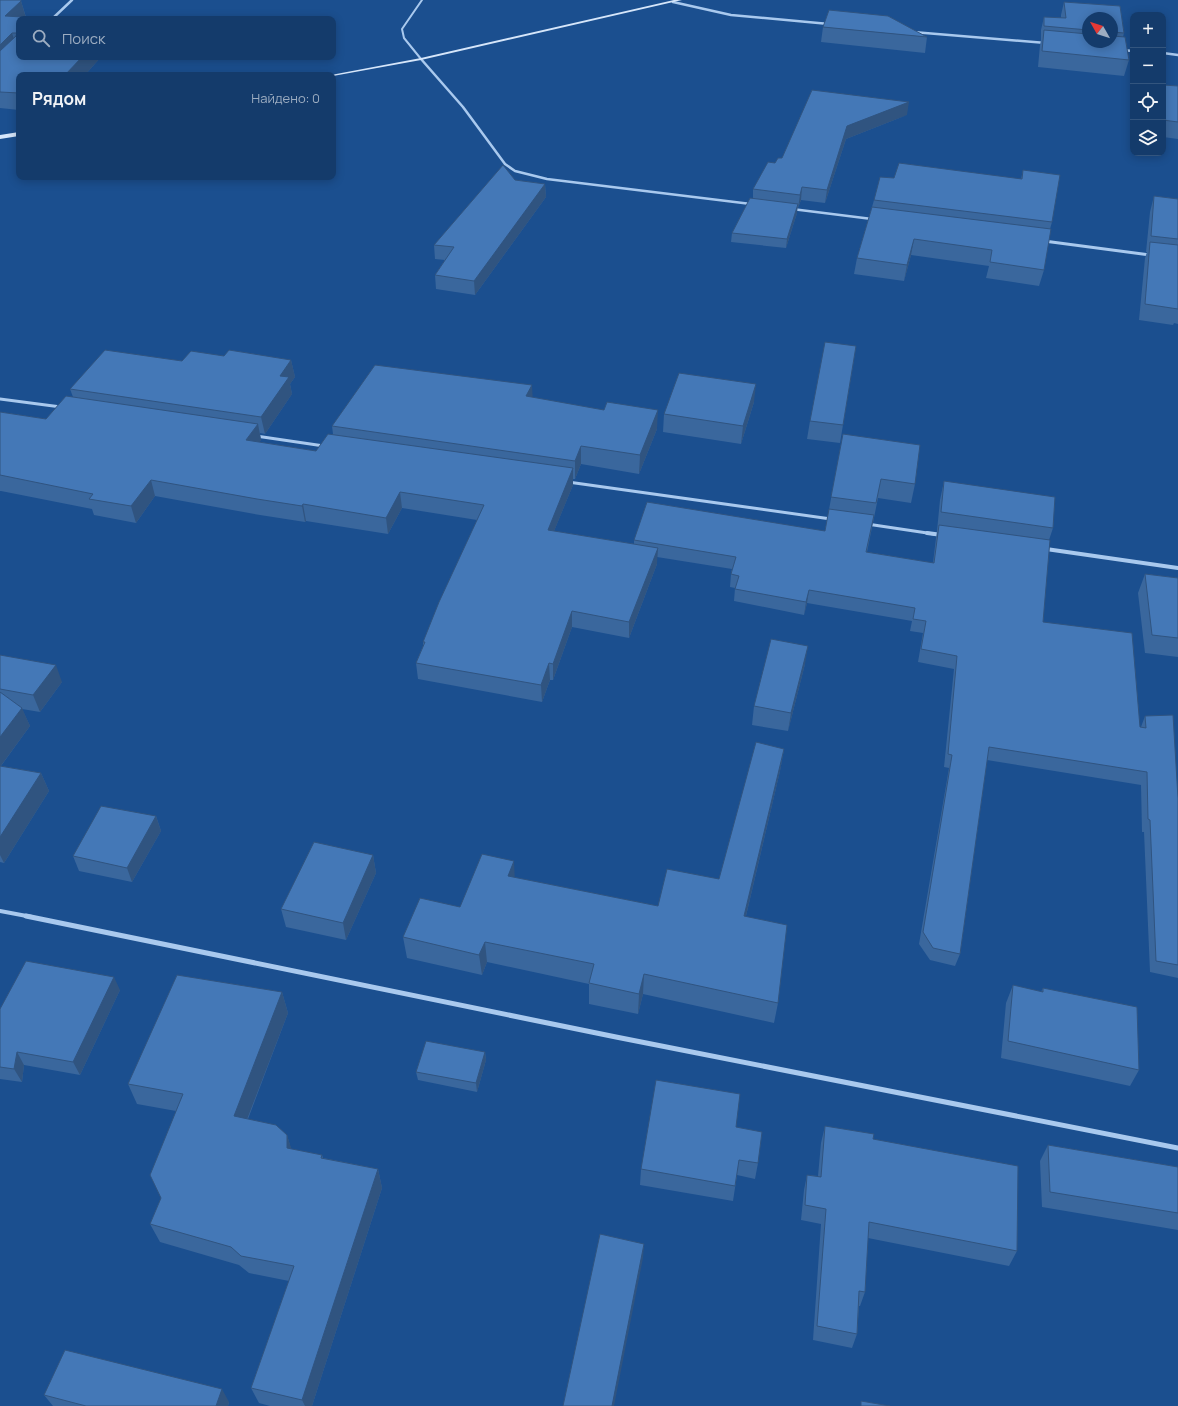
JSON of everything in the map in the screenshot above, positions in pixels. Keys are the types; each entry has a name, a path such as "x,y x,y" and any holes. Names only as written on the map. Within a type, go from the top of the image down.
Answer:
{"main road":[{"path":"336,74 421,59 680,0"},
{"path":"0,137 16,134"}],"street":[{"path":"55,16 72,0"},
{"path":"673,2 716,13 835,25"},
{"path":"906,31 1047,43"},
{"path":"1117,50 1130,51"},
{"path":"1166,54 1178,55"},
{"path":"421,59 463,107 505,164 515,171 547,179 753,205"},
{"path":"785,208 880,220"},
{"path":"1038,240 1155,256"},
{"path":"0,399 64,408"},
{"path":"252,436 330,447"},
{"path":"565,482 832,519"},
{"path":"864,524 950,536"},
{"path":"1044,549 1178,568"},
{"path":"0,911 389,992 1178,1148"}],"lane":[{"path":"421,59 404,38 402,28 422,0"}],"building":[{"path":"0,0 21,0 5,16 16,17 16,33 12,33 0,45"},
{"path":"1064,2 1120,6 1124,33 1118,32 1118,12 1082,12 1082,29 1044,26 1044,17 1066,18"},
{"path":"829,10 888,16 927,37 823,27"},
{"path":"1044,30 1082,33 1082,48 1118,48 1118,36 1125,37 1129,60 1042,51"},
{"path":"16,36 16,60 79,60 68,72 16,72 16,93 0,92 0,51"},
{"path":"1166,85 1178,86 1178,122 1166,120"},
{"path":"812,90 909,102 847,126 827,190 802,187 800,195 753,189 768,162 775,163 778,158 782,158"},
{"path":"899,163 1022,179 1023,170 1060,175 1052,222 874,200 880,177 894,178"},
{"path":"503,165 515,180 545,184 474,281 435,275 454,247 434,245"},
{"path":"1154,196 1178,199 1178,239 1151,236"},
{"path":"750,198 798,204 787,239 732,233"},
{"path":"872,207 1051,229 1044,270 990,262 992,250 914,239 907,265 857,258"},
{"path":"1150,242 1178,245 1178,309 1145,304"},
{"path":"825,342 856,346 843,425 810,421"},
{"path":"105,350 182,361 191,351 224,356 229,350 291,360 280,376 289,377 261,417 70,389"},
{"path":"375,365 532,385 526,396 604,410 607,402 658,410 640,455 581,446 575,461 332,426"},
{"path":"679,373 756,384 743,426 664,414"},
{"path":"66,396 258,424 246,440 316,451 328,434 573,468 548,530 658,548 629,622 572,611 553,664 549,663 541,685 416,663 439,602 484,505 400,492 386,518 303,504 302,506 257,499 151,480 131,506 89,499 93,494 0,475 0,412 46,419"},
{"path":"843,434 920,445 915,484 881,479 876,503 831,497"},
{"path":"944,481 1055,497 1053,528 941,512"},
{"path":"647,502 825,531 829,509 874,515 866,552 934,563 939,525 1050,540 1043,622 1132,633 1140,727 1146,728 1145,716 1173,715 1178,798 1178,965 1156,961 1150,820 1148,819 1147,772 989,747 960,954 933,948 923,932 952,755 948,754 957,656 921,649 926,621 913,619 915,608 809,590 806,602 735,589 739,576 731,574 736,557 634,540"},
{"path":"1145,574 1178,578 1178,638 1152,635"},
{"path":"771,639 808,646 791,713 754,706"},
{"path":"0,655 56,665 33,695 0,689"},
{"path":"0,692 22,708 0,737"},
{"path":"756,742 784,749 744,916 787,925 778,1003 644,974 639,994 589,983 594,964 485,942 479,955 403,937 420,898 460,907 482,854 514,861 508,876 658,906 667,869 719,879"},
{"path":"0,766 41,773 0,837"},
{"path":"101,806 156,816 127,868 73,856"},
{"path":"314,842 373,855 343,923 281,909"},
{"path":"26,961 114,977 73,1062 17,1052 14,1069 0,1067 0,1009"},
{"path":"177,975 282,992 234,1116 276,1125 287,1135 287,1148 322,1155 321,1158 378,1169 302,1400 251,1388 294,1266 241,1256 231,1247 150,1224 161,1198 150,1175 183,1094 128,1084"},
{"path":"1013,985 1043,992 1043,988 1137,1007 1139,1070 1008,1041"},
{"path":"426,1041 485,1052 476,1083 416,1072"},
{"path":"656,1080 740,1094 736,1127 762,1132 758,1163 739,1160 735,1186 641,1169"},
{"path":"825,1126 874,1134 873,1139 1018,1166 1017,1251 869,1222 865,1292 859,1291 857,1334 817,1326 826,1209 805,1205 807,1175 821,1177"},
{"path":"1048,1145 1178,1167 1178,1213 1050,1192"},
{"path":"600,1234 644,1244 612,1406 563,1406"},
{"path":"65,1350 222,1389 216,1406 86,1406 44,1395"},
{"path":"861,1401 890,1406 861,1406"}]}
